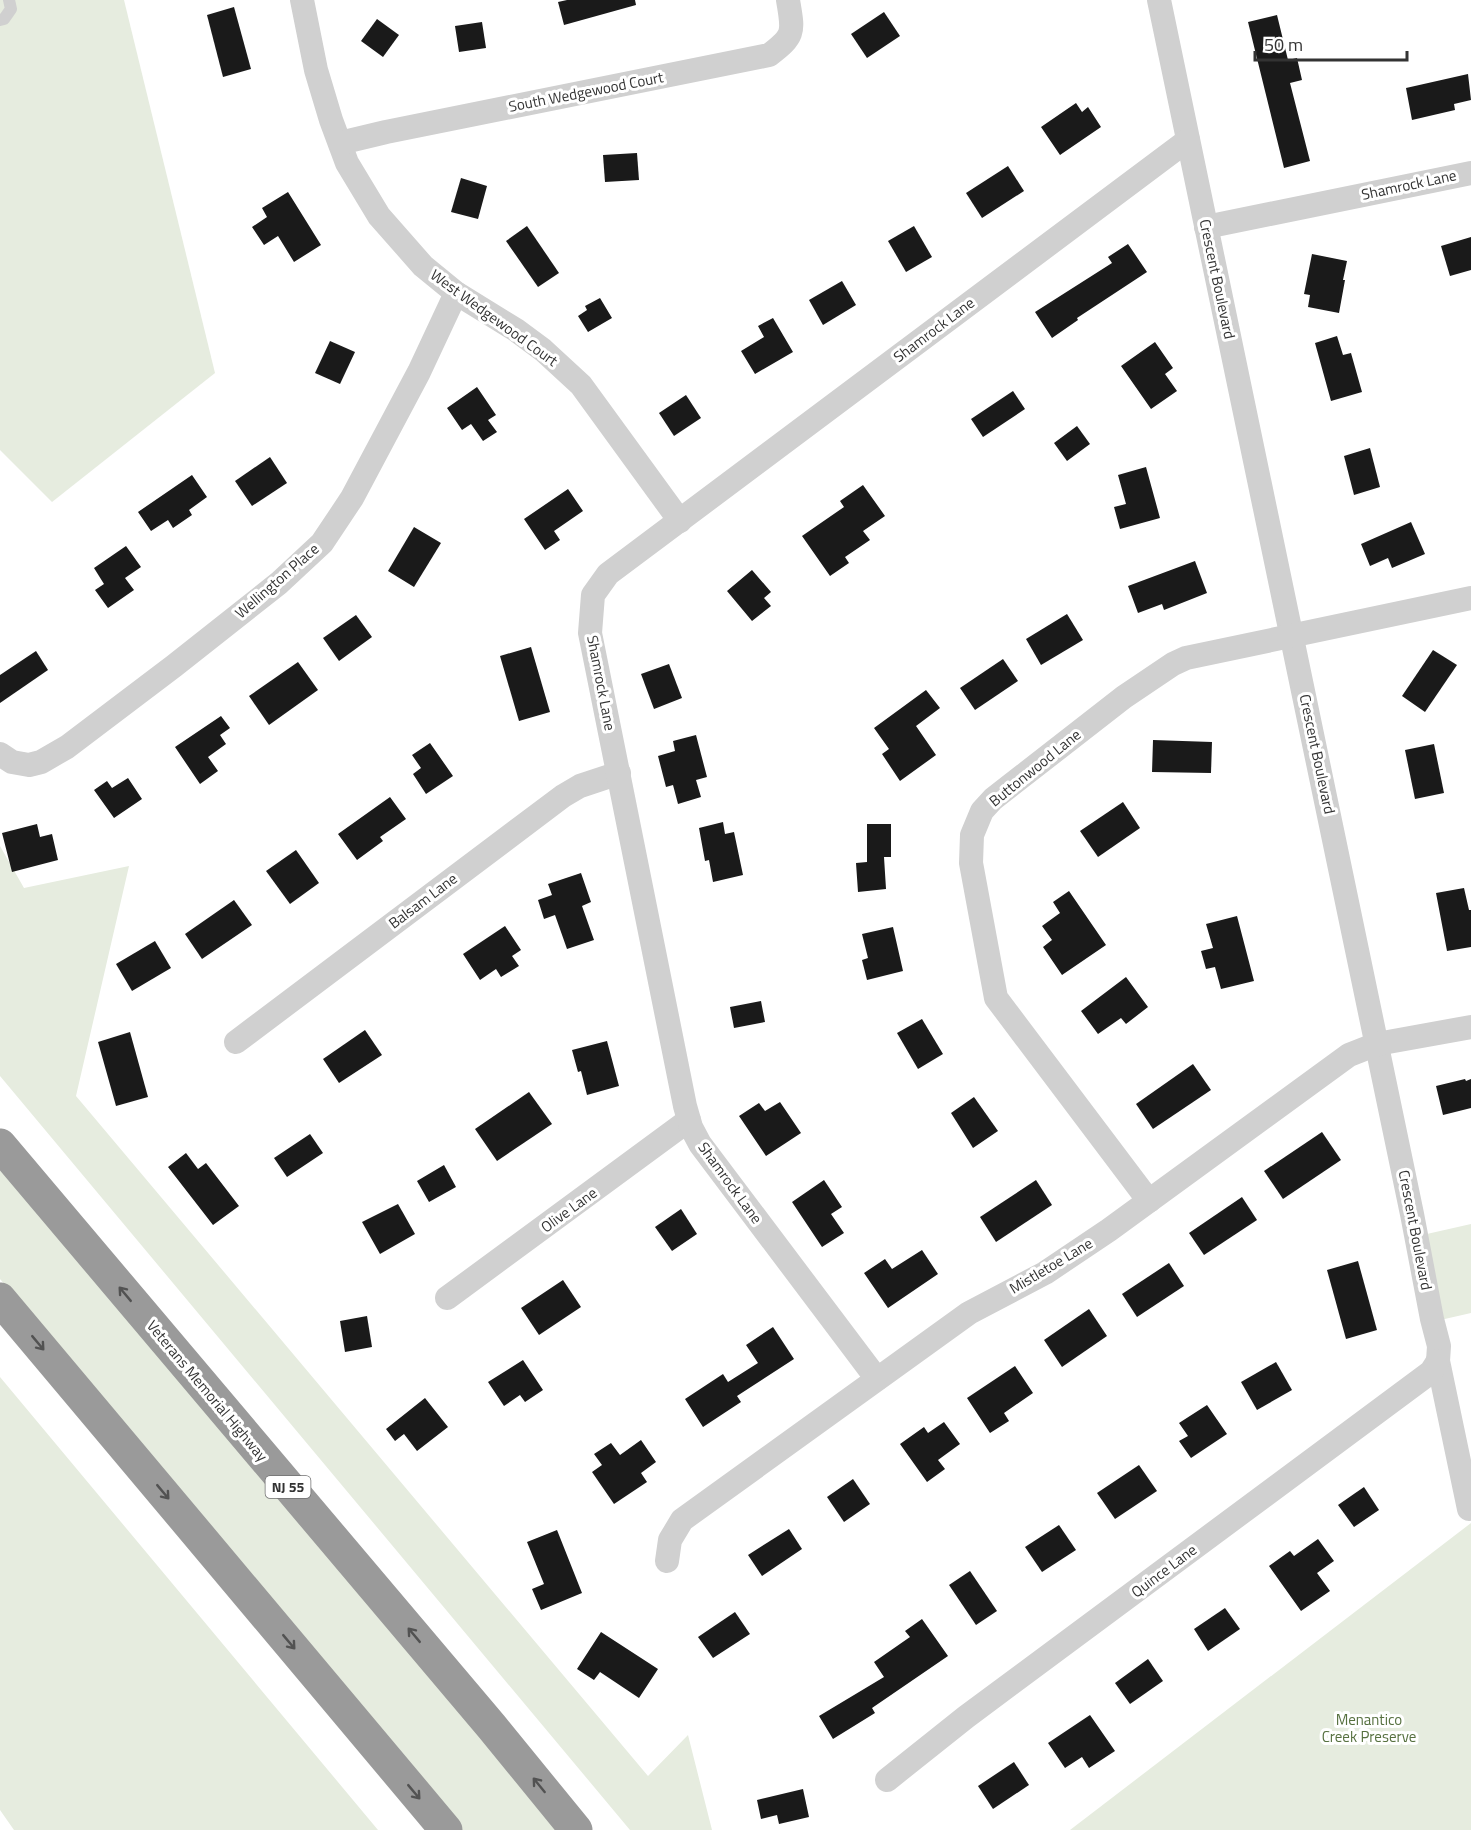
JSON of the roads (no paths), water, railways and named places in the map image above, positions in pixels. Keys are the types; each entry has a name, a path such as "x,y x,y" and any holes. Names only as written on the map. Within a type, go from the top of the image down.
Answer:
{"highway":[{"name":"Veterans Memorial Highway","path":"0,1145 492,1727 576,1830"},
{"path":"0,1299 446,1830"}],"street":[{"name":"West Wedgewood Court","path":"302,0 316,70 347,163 379,216 423,266 456,292 543,350 581,385 680,521"},
{"name":"South Wedgewood Court","path":"340,143 769,55 787,42 790,36 792,26 788,0"},
{"name":"Crescent Boulevard","path":"1159,0 1412,1214 1439,1346 1438,1361 1469,1509"},
{"name":"Shamrock Lane","path":"877,1379 700,1144 689,1120 590,633 593,595 608,574 1188,140"},
{"name":"Shamrock Lane","path":"1206,227 1471,173"},
{"name":"Wellington Place","path":"0,754 12,762 29,765 41,762 67,747 253,604 322,543 352,498 419,372 456,292"},
{"name":"Buttonwood Lane","path":"1149,1201 996,998 971,863 972,835 982,811 993,799 1124,697 1173,664 1186,658 1471,598"},
{"name":"Balsam Lane","path":"236,1042 563,796 580,786 618,773"},
{"name":"Mistletoe Lane","path":"667,1561 670,1540 682,1520 969,1313 1045,1273 1109,1230 1348,1055 1377,1044 1471,1027"},
{"name":"Olive Lane","path":"447,1298 689,1120"},
{"name":"Quince Lane","path":"887,1780 966,1717 1431,1372 1438,1361"}],"lane":[{"path":"0,20 4,19 11,9 9,0"}],"park label":[{"name":"Menantico Creek Preserve","path":"1369,1728"}]}
